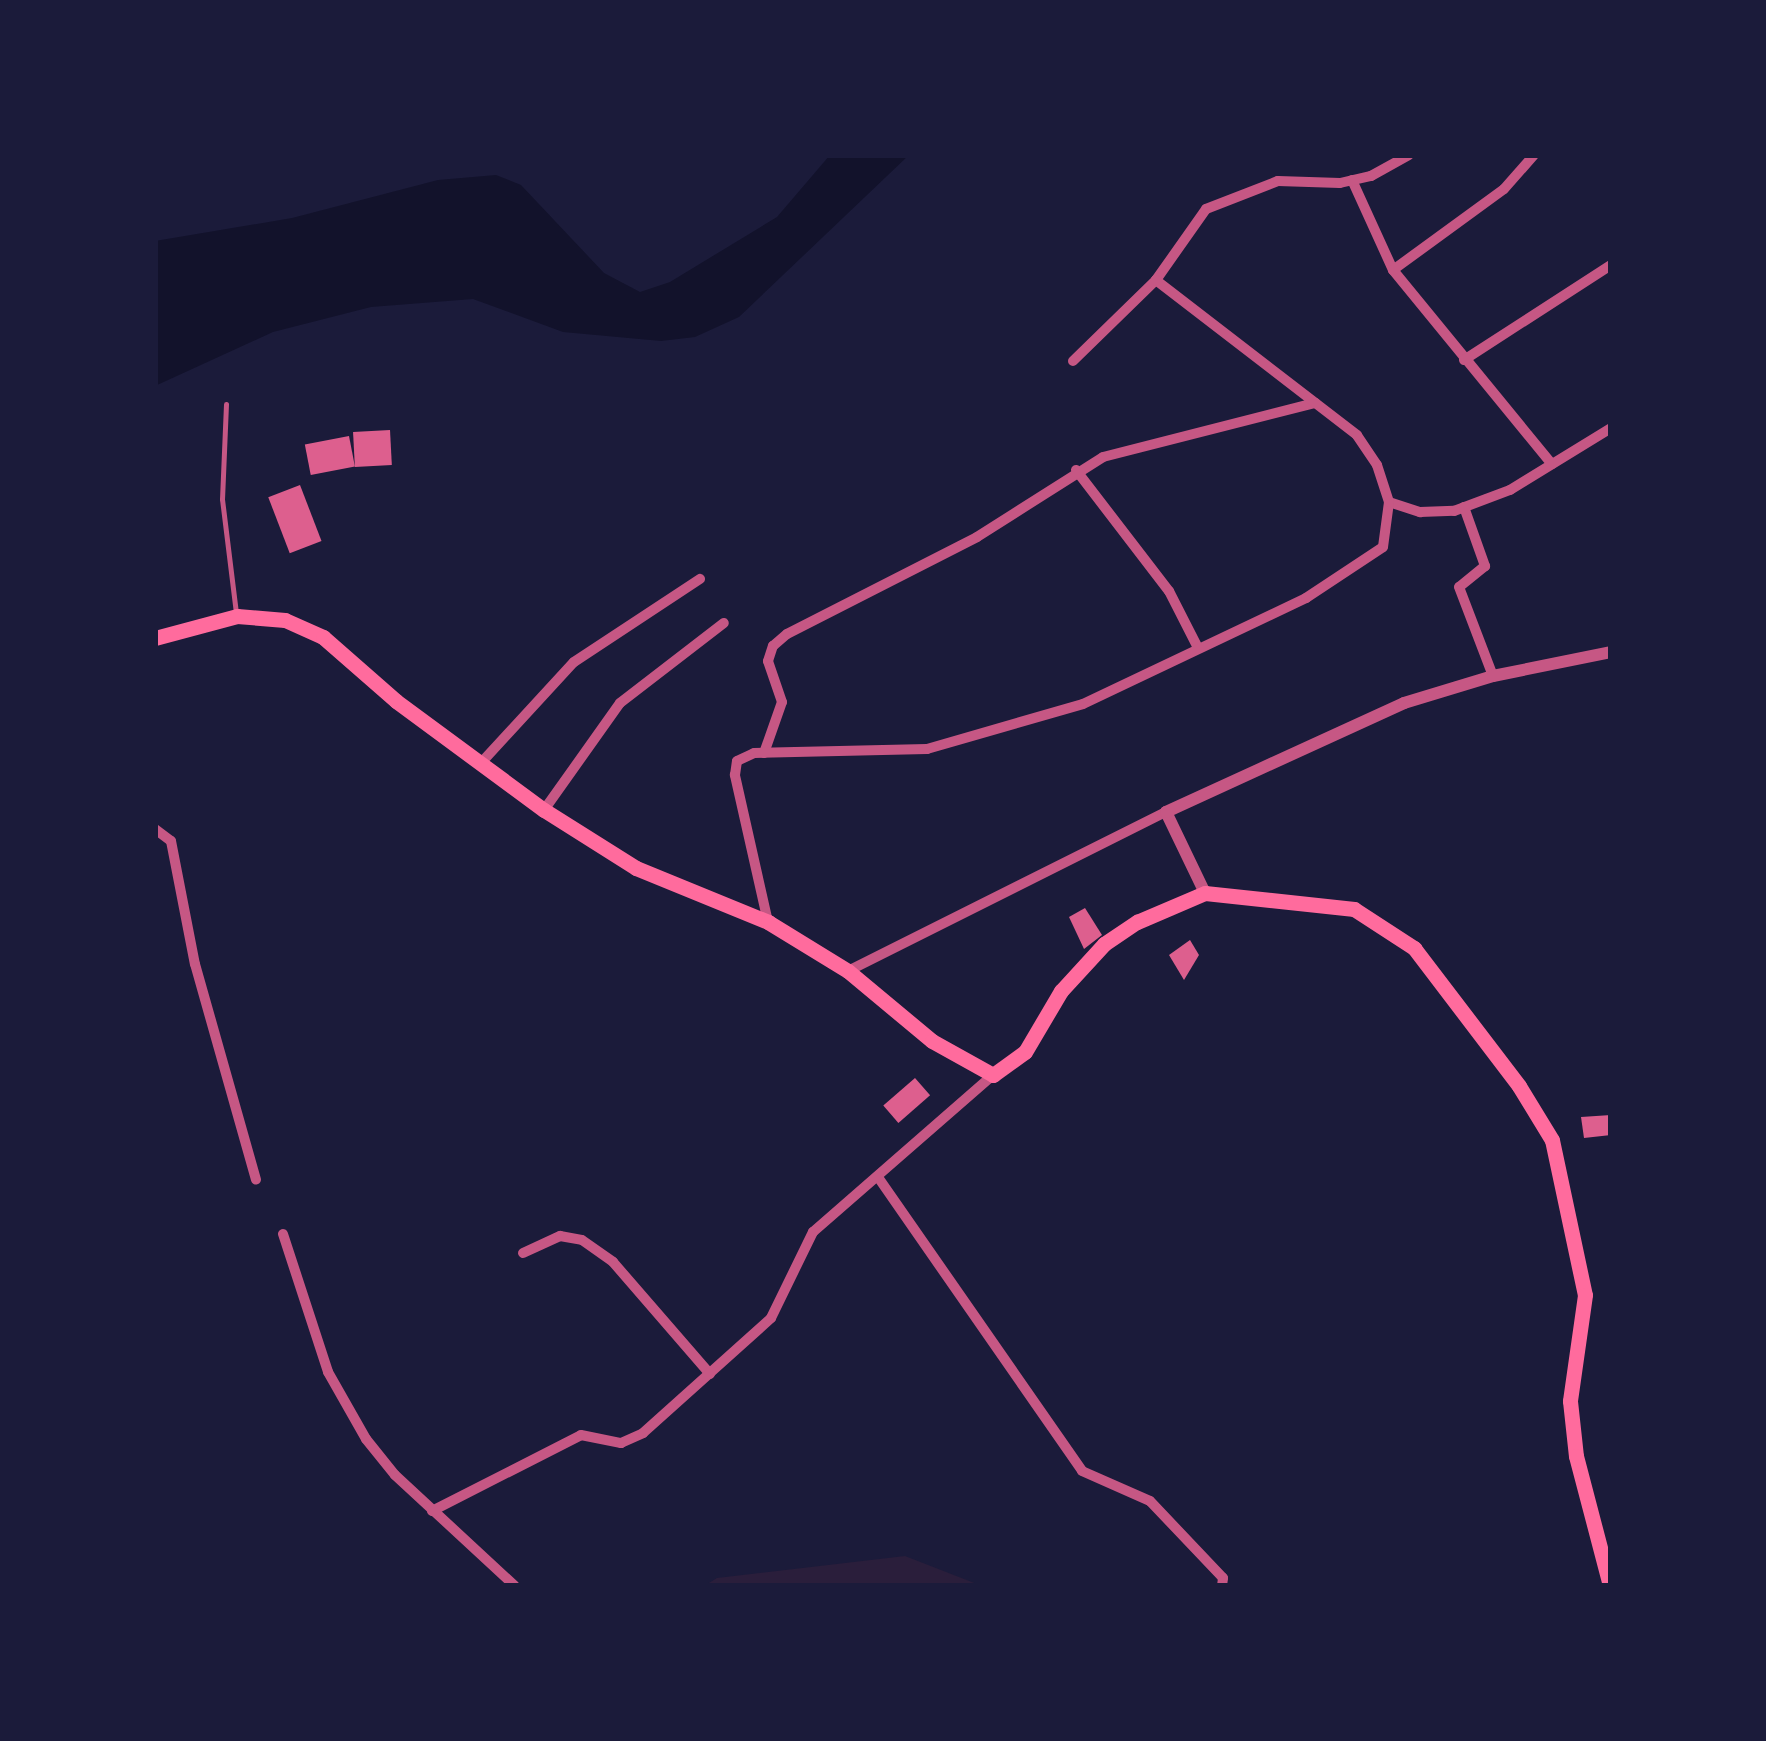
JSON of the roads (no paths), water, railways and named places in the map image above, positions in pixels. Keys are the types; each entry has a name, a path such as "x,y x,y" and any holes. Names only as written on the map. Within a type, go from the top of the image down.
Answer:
{"main road":[{"path":"155,638 236,616 286,620 323,636 544,810 636,868 768,922 848,972 932,1040 994,1074 1025,1052 1061,991 1104,944 1137,922 1205,893 1354,909 1414,948 1519,1086 1552,1140 1585,1294 1572,1420 1610,1582"}],"street":[{"path":"1393,270 1504,189 1534,155"},
{"path":"1073,360 1156,280 1190,224 1237,193 1278,181 1352,180 1405,156"},
{"path":"1352,180 1393,270 1552,464"},
{"path":"1464,360 1611,266"},
{"path":"768,922 734,767 764,753 927,748 1083,704 1366,564 1384,546 1389,502 1377,465 1357,434 1156,280"},
{"path":"764,753 782,702 768,661 772,646 977,537 1076,470 1139,446 1315,404"},
{"path":"1389,502 1420,512 1464,507 1552,464 1611,428"},
{"path":"1076,470 1151,565 1198,648"},
{"path":"1464,507 1486,566 1459,587 1493,676"},
{"path":"481,763 574,662 700,579"},
{"path":"544,810 620,703 724,623"},
{"path":"848,972 1166,812 1374,715 1493,676 1611,652"},
{"path":"1166,812 1205,893"},
{"path":"155,829 170,842 195,964 256,1180"},
{"path":"432,1511 581,1435 621,1443 643,1433 783,1302 798,1253 814,1232 880,1180 994,1074"},
{"path":"880,1180 1082,1471 1150,1501 1223,1578 1222,1586"},
{"path":"283,1234 328,1372 366,1439 432,1511 515,1586"},
{"path":"523,1253 560,1236 582,1240 613,1262 710,1374"}],"lane":[{"path":"226,404 222,499 236,616"}]}
